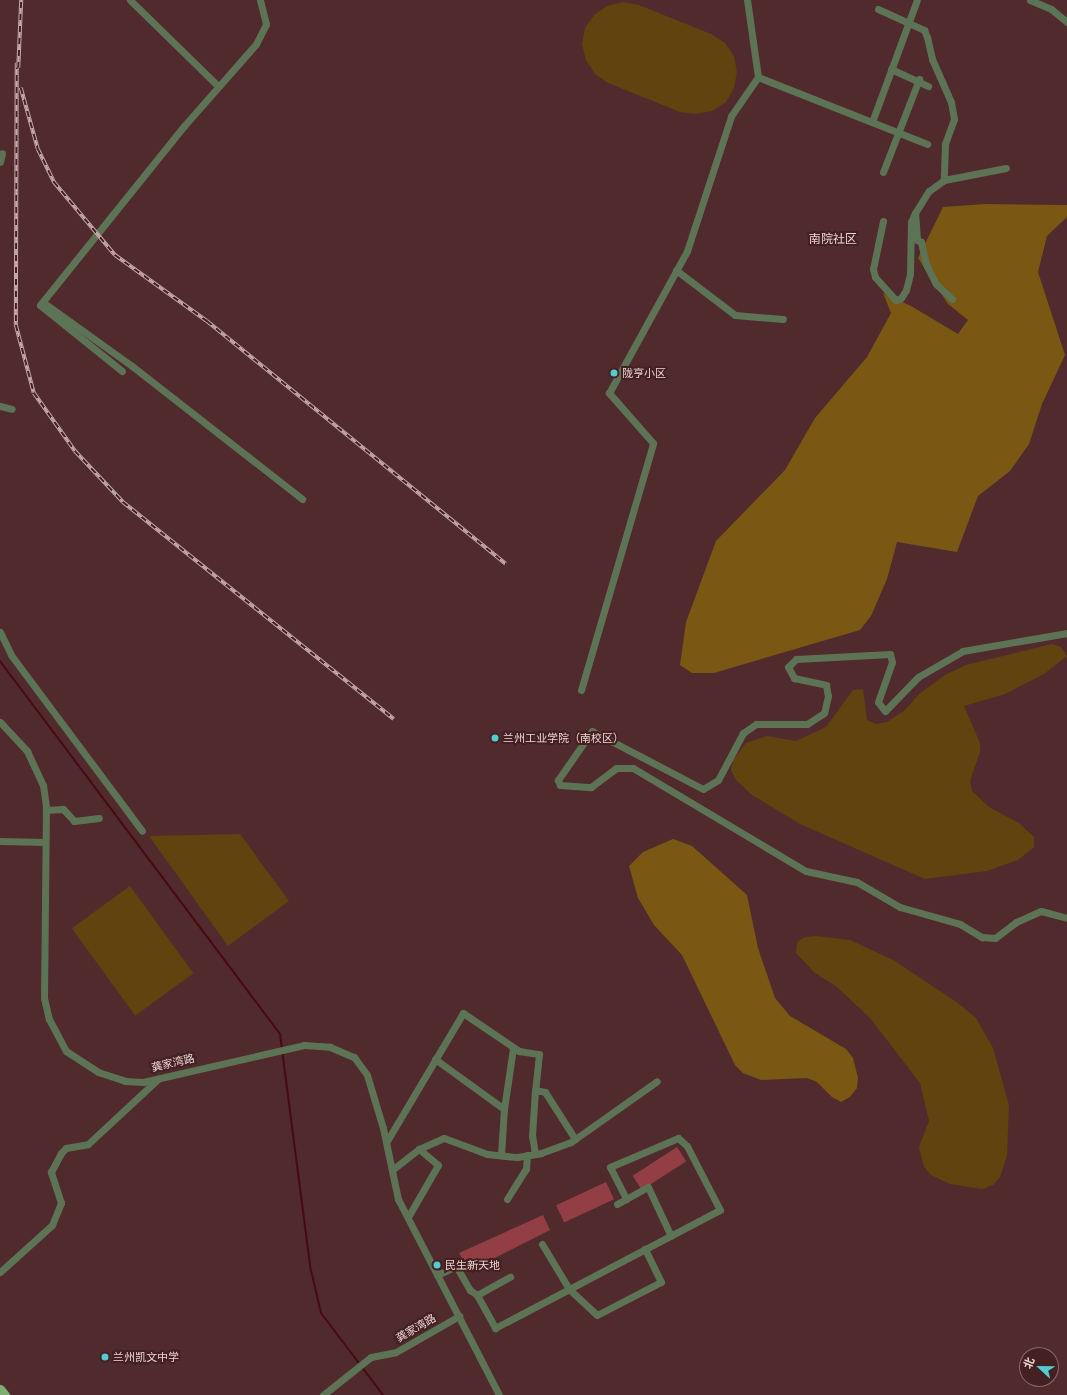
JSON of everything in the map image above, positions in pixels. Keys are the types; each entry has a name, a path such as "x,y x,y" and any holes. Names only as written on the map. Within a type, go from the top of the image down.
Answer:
{"main road":[{"path":"0,1389 5,1395"}],"street":[{"path":"130,0 218,86"},
{"path":"122,371 40,305 218,86 261,36 266,18 260,0"},
{"path":"581,690 653,443 609,393 687,251 731,116 758,77 747,0"},
{"path":"872,122 917,0"},
{"path":"1030,0 1051,10 1067,22"},
{"path":"878,9 924,30 932,59 951,102 954,119 945,144 944,180"},
{"path":"891,69 919,79 928,86"},
{"path":"758,77 927,144"},
{"path":"883,172 919,79"},
{"path":"0,162 2,153"},
{"path":"883,222 873,269 875,277 896,300 901,298 906,290 910,274 911,222 929,191 944,180 1006,168"},
{"path":"915,213 917,240 921,242 926,264 936,284 952,299"},
{"path":"676,270 735,315 783,319"},
{"path":"42,302 132,366 302,499"},
{"path":"0,406 12,409"},
{"path":"0,632 11,655 142,831"},
{"path":"1067,633 963,651 918,677 885,711 878,702 892,662 890,654 796,659 788,667 794,678 826,685 828,696 824,713 807,724 756,724 744,733 718,780 703,789 592,732 558,780 560,785 591,787 616,768 633,768 806,871 857,882 900,907 960,924 982,936 996,938 1016,922 1041,911 1067,918"},
{"name":"龚家湾路","path":"0,722 27,751 43,785 46,810 44,998 57,1036 66,1051 98,1072 126,1081 143,1082 277,1051 318,1044 354,1057 367,1075 387,1141 398,1199 499,1395"},
{"path":"46,810 64,809 74,821 99,818"},
{"path":"0,841 45,842"},
{"path":"387,1141 435,1059 464,1014 513,1048 539,1054 532,1136 535,1154"},
{"path":"501,1155 504,1109 513,1048"},
{"path":"435,1059 504,1109"},
{"path":"0,1272 44,1235 56,1217 60,1203 51,1172 61,1152 66,1148 88,1144 159,1078"},
{"path":"392,1170 419,1149 444,1138 487,1154 535,1154 575,1139 657,1081"},
{"path":"536,1090 545,1092 575,1139"},
{"path":"438,1275 456,1266 470,1290 477,1295 495,1328 720,1210 685,1142 678,1138 669,1139 610,1167 626,1199"},
{"path":"408,1217 438,1165 419,1149"},
{"path":"508,1199 526,1169 527,1155"},
{"path":"617,1204 648,1187 671,1236"},
{"path":"542,1244 568,1289 597,1315 661,1282 645,1249"},
{"path":"477,1295 510,1277"},
{"name":"龚家湾路","path":"323,1395 370,1357 396,1352 459,1316"}],"shaded area":[{"path":"623,2 639,5 711,34 725,43 734,56 737,72 734,88 726,102 712,111 696,114 680,112 608,83 595,74 586,60 582,44 585,28 594,15 607,6"},
{"path":"985,204 1067,205 1067,217 1047,236 1038,272 1065,355 1042,404 1029,444 1010,471 978,496 957,552 897,542 887,579 871,616 860,630 714,673 692,673 680,665 686,622 716,541 785,470 815,418 867,357 891,313 883,293 911,306 958,334 968,320 948,304 918,258 943,207"},
{"path":"1052,644 1061,647 1067,656 1044,674 1005,694 964,706 980,743 980,752 970,781 972,791 989,807 1019,823 1034,837 1034,847 1018,860 987,871 925,879 800,824 752,795 736,780 731,770 733,760 746,743 767,736 796,741 826,727 853,690 863,689 867,720 876,724 887,722 905,710 919,694 945,675 966,665"},
{"path":"240,834 289,901 228,946 149,836"},
{"path":"673,839 692,846 747,895 758,948 775,998 790,1016 846,1049 853,1058 858,1078 857,1088 850,1097 841,1102 832,1097 817,1082 807,1078 761,1080 743,1073 735,1065 682,955 654,925 638,898 629,866 643,852"},
{"path":"130,886 193,973 135,1016 72,928"},
{"path":"817,936 850,940 895,961 958,1003 976,1018 993,1048 1009,1105 1007,1156 1000,1177 993,1185 982,1189 950,1184 931,1175 924,1167 919,1147 929,1121 920,1083 870,1018 837,987 815,973 796,953 797,942 805,937"}],"building":[{"path":"677,1147 686,1161 642,1190 633,1176"},
{"path":"606,1182 614,1199 564,1222 556,1205"},
{"path":"543,1215 550,1230 469,1271 459,1253"}],"waterway":[{"path":"0,661 280,1034 310,1266 321,1313 383,1395"}],"railway":[{"path":"18,68 21,0"},
{"path":"17,63 16,325 34,393 75,451 123,502 394,719"},
{"path":"21,88 38,149 54,182 115,255 207,321 506,564"}],"place":[{"name":"陇亨小区","path":"614,373"},
{"name":"兰州工业学院（南校区）","path":"495,738"},
{"name":"民生新天地","path":"437,1265"},
{"name":"兰州凯文中学","path":"105,1357"}],"district":[{"name":"南院社区","path":"833,239"}]}
